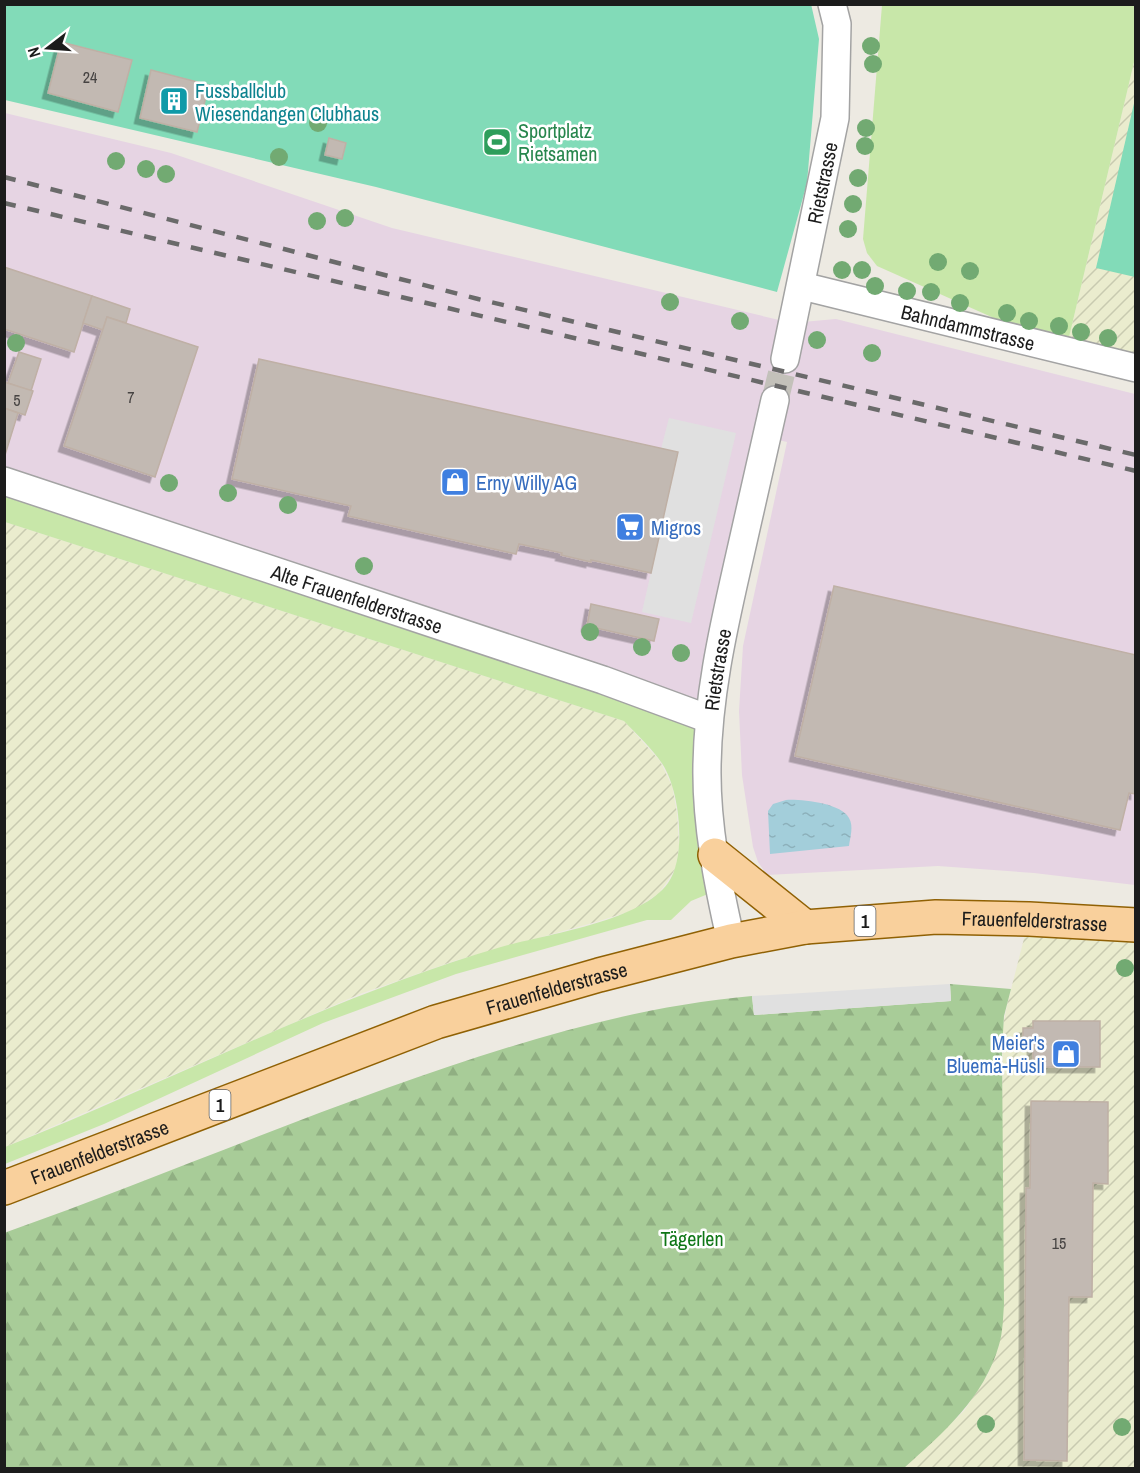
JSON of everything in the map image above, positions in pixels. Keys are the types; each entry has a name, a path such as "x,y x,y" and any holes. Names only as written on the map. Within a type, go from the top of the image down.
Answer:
{"main road":[{"path":"715,855 805,927"},
{"name":"Frauenfelderstrasse","path":"4,1188 436,1022 599,975 731,941 805,927 936,917 1019,918 1136,925"}],"street":[{"name":"Rietstrasse","path":"785,359 802,286 835,118 837,24 832,4"},
{"name":"Bahndammstrasse","path":"802,286 1136,368"},
{"name":"Rietstrasse","path":"731,941 715,855 707,782 709,719 717,657 775,400"},
{"name":"Alte Frauenfelderstrasse","path":"4,481 603,680 709,719"}],"shaded area":[{"path":"5,113 171,153 392,228 792,323 836,319 1135,394 1135,885 1034,873 938,866 767,875 758,862 753,847 742,775 739,711 743,646 787,442 754,434 709,719 5,481"},
{"path":"669,418 736,433 691,623 642,612 678,453 661,449"},
{"path":"950,984 951,1001 754,1015 752,996"}],"green space":[{"name":"Sportplatz Rietsamen","path":"811,4 819,39 807,183 777,292 376,187 5,100 5,5"},
{"path":"882,5 1135,5 1135,58 1066,350 877,266 867,253 863,239"},
{"path":"1135,58 1135,368 1066,350"},
{"path":"1135,99 1136,277 1096,268"},
{"path":"5,481 709,719 720,889 691,901 671,920 647,920 456,974 323,1023 104,1124 5,1164 5,1147 312,1015 437,967 501,947 591,925 636,908 655,896 668,883 678,857 679,824 674,791 663,765 655,753 624,721 5,522"},
{"path":"5,522 624,721 660,761 672,786 677,813 679,846 676,867 659,893 634,910 454,961 360,994 5,1147"},
{"path":"1029,919 1135,925 1135,1468 904,1468 964,1411 988,1374 999,1345 1003,1026"},
{"name":"Tägerlen","path":"950,984 1011,989 1004,1016 1002,1049 1003,1325 992,1364 973,1398 947,1428 904,1468 5,1468 4,1233 387,1088 476,1057 567,1030 659,1009 752,996 754,1015 951,1001"}],"water":[{"path":"786,800 830,805 845,813 851,825 849,846 770,854 768,811 773,804"}],"building":[{"path":"61,42 132,60 118,112 48,93"},
{"name":"Fussballclub Wiesendangen Clubhaus","path":"151,70 209,85 197,132 140,118"},
{"path":"329,138 346,143 342,159 325,155"},
{"path":"4,267 92,296 74,352 4,329"},
{"path":"92,296 130,309 126,323 107,317 103,330 83,323"},
{"path":"107,317 198,347 155,477 64,446"},
{"path":"19,352 41,359 31,391 8,383"},
{"path":"259,359 678,452 651,573 591,560 591,562 519,544 516,554 348,516 351,506 232,479"},
{"path":"4,382 33,391 25,415 4,408"},
{"path":"4,408 18,413 5,455 4,455"},
{"path":"834,586 1136,655 1136,794 1129,793 1120,830 795,756"},
{"path":"591,604 659,619 654,641 587,626"},
{"name":"Meier's Bluemä-Hüsli","path":"1033,1021 1100,1021 1100,1067 1033,1067 1033,1042 1023,1042 1023,1028 1033,1028"},
{"path":"1031,1101 1108,1102 1108,1184 1093,1183 1092,1297 1069,1297 1067,1461 1024,1460 1026,1188 1030,1188"}],"tunnel":[{"path":"775,400 785,359"}],"railway":[{"path":"4,177 478,299 1136,455"},
{"path":"4,203 1136,471"}],"place":[{"name":"Fussballclub Wiesendangen Clubhaus","path":"174,101"},
{"name":"Sportplatz Rietsamen","path":"497,142"},
{"name":"Erny Willy AG","path":"455,482"},
{"name":"Migros","path":"630,527"},
{"name":"Meier's Bluemä-Hüsli","path":"1066,1054"}]}
